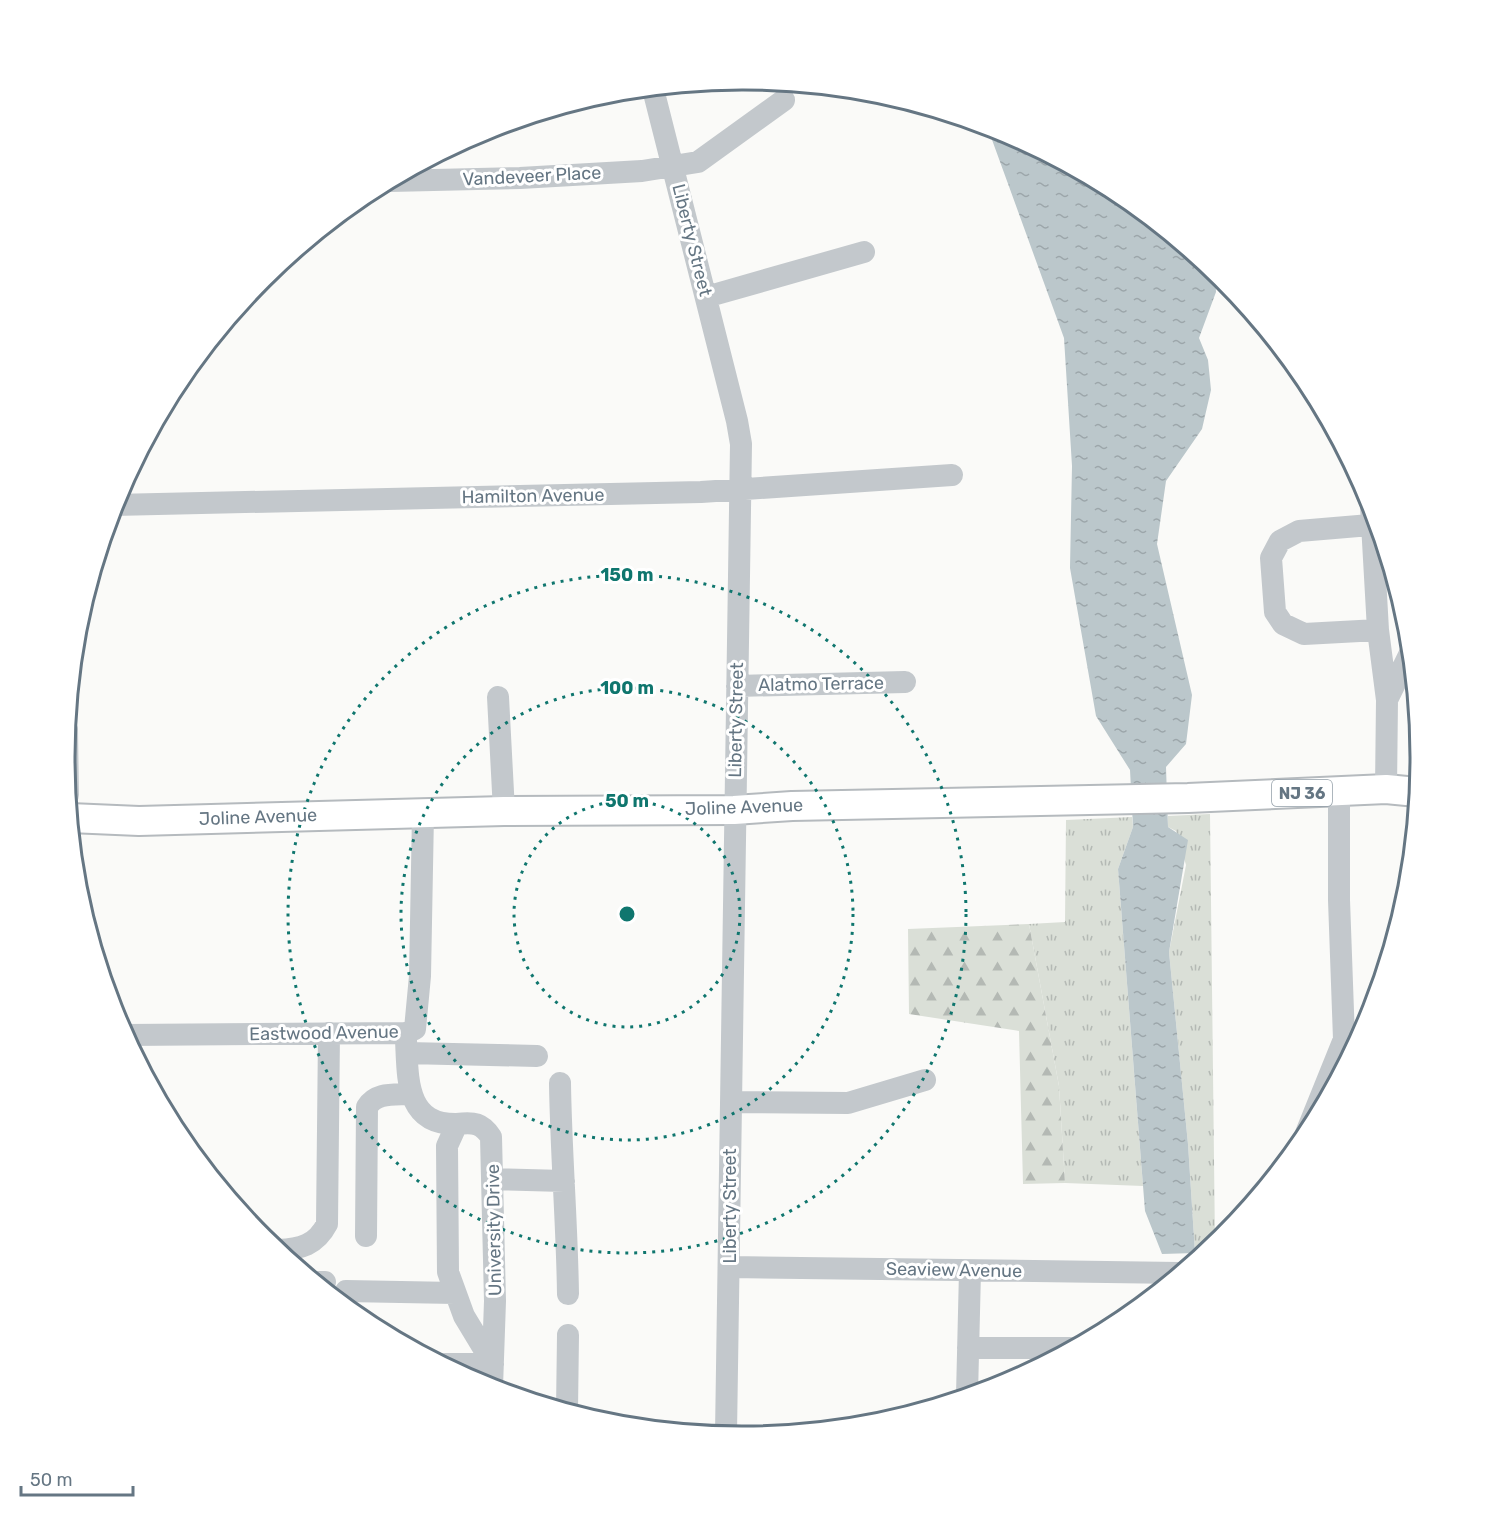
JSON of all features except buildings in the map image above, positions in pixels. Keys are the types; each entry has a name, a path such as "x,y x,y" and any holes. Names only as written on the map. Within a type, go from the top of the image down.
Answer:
{"main road":[{"name":"Joline Avenue","path":"78,818 139,821 504,811 734,810 792,806 1186,798 1386,789 1409,791"}],"street":[{"name":"Liberty Street","path":"655,96 738,421 740,489 734,810 735,934 726,1425"},
{"name":"Vandeveer Place","path":"408,181 520,178 642,171 698,162 784,100"},
{"path":"706,297 864,252"},
{"name":"Hamilton Avenue","path":"125,505 560,496 740,489 952,475"},
{"path":"1364,516 1299,531 1280,541 1271,558 1275,612 1282,624 1304,634 1378,630"},
{"path":"1373,539 1378,630 1387,700 1386,789"},
{"path":"1387,700 1403,667"},
{"name":"Alatmo Terrace","path":"737,686 905,682"},
{"path":"498,697 504,811"},
{"path":"1328,1077 1344,1039 1339,900 1339,791"},
{"name":"Eastwood Avenue","path":"136,1035 329,1032 406,1043 418,1019 423,814"},
{"path":"290,1248 312,1244 327,1224 329,1032"},
{"path":"366,1236 367,1107 372,1099 379,1096 410,1094 406,1043 537,1056"},
{"path":"731,1102 849,1103 925,1080"},
{"path":"560,1083 567,1210 568,1294"},
{"name":"University Drive","path":"410,1094 416,1105 430,1119 446,1124 473,1122 484,1126 491,1137 495,1301 492,1377"},
{"name":"University Drive","path":"457,1124 447,1146 448,1272 464,1316 493,1364"},
{"path":"493,1179 564,1181"},
{"name":"Seaview Avenue","path":"730,1267 1167,1273"},
{"path":"967,1386 970,1271"},
{"path":"344,1294 346,1291 455,1293"},
{"path":"567,1402 568,1335"},
{"path":"968,1348 1054,1348"},
{"path":"463,1364 493,1364"}],"green space":[{"path":"1210,814 1215,1229 1195,1249 1188,1144 1169,952 1186,865 1176,831 1168,827 1168,816"},
{"path":"1132,817 1133,827 1118,869 1143,1186 1065,1183 1059,1086 1029,924 1065,922 1066,820"},
{"path":"1029,924 1059,1086 1065,1183 1023,1184 1019,1031 909,1014 908,929"}],"water":[{"path":"992,139 1038,159 1113,203 1183,256 1216,288 1199,338 1208,360 1211,390 1202,429 1166,481 1157,544 1192,695 1186,744 1166,767 1168,827 1188,840 1169,952 1188,1144 1195,1249 1190,1253 1162,1254 1145,1211 1118,869 1133,827 1130,770 1096,716 1070,568 1072,466 1064,338"}]}
